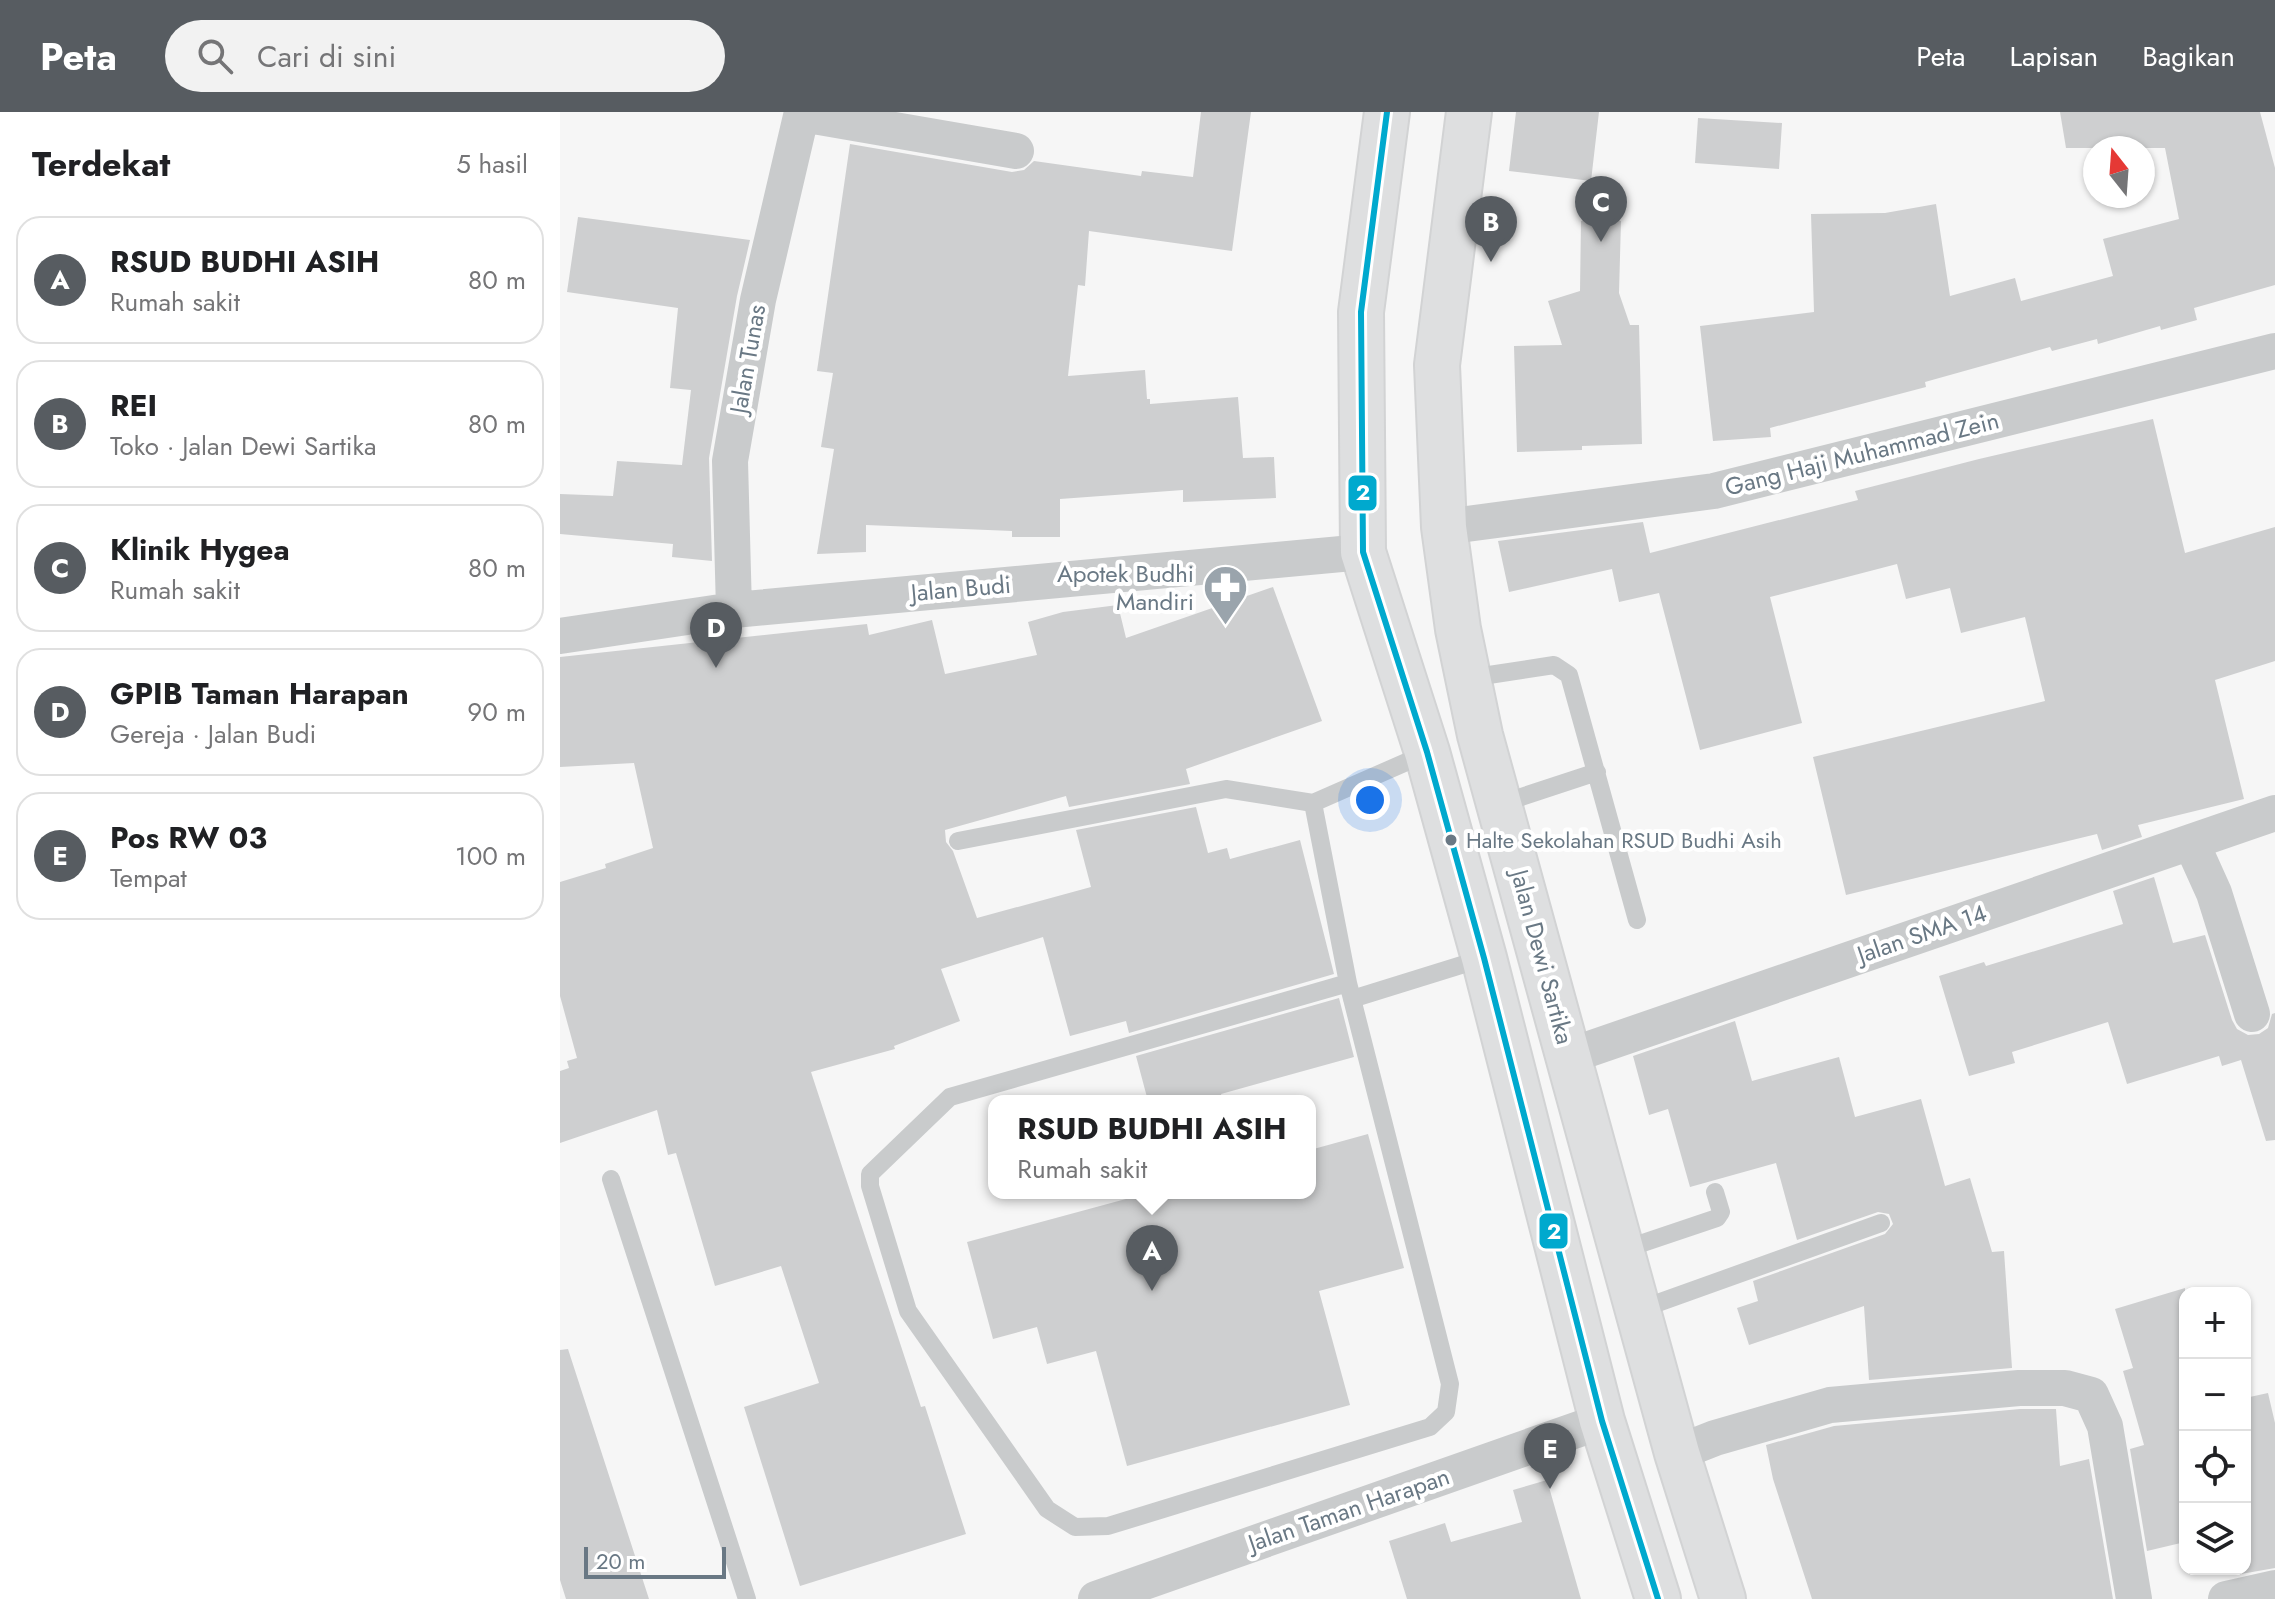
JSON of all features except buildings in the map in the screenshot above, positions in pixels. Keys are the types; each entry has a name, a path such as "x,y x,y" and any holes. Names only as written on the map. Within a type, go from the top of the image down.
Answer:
{"main road":[{"path":"1387,112 1361,312 1363,552 1427,752 1484,958 1602,1421 1658,1599"},
{"name":"Jalan Dewi Sartika","path":"1469,112 1437,365 1444,527 1458,629 1480,735 1677,1453 1723,1599"}],"street":[{"path":"802,113 1016,151"},
{"name":"Jalan Tunas","path":"734,610 730,461 758,300 802,113"},
{"name":"Gang Haji Muhammad Zein","path":"1444,527 1714,491 2275,351"},
{"name":"Jalan Budi","path":"560,636 734,610 1363,552"},
{"name":"Jalan SMA 14","path":"1569,1056 2275,813"},
{"path":"2191,842 2214,893 2252,1014"},
{"path":"1677,1453 1715,1438 1830,1405 2019,1388 2065,1388 2091,1395 2105,1426 2134,1599"},
{"name":"Jalan Taman Harapan","path":"1096,1599 1602,1421"},
{"path":"2226,1599 2275,1588"}],"lane":[{"path":"1469,678 1554,665 1569,675 1637,920"},
{"path":"958,841 1226,789 1313,803 1427,752"},
{"path":"1500,804 1597,772"},
{"path":"1313,803 1350,991 1450,1384 1446,1412 1430,1427 1108,1526 1075,1527 1047,1509 908,1311 870,1186 870,1174 950,1097 1350,991 1484,958"},
{"path":"611,1179 747,1599"},
{"path":"1622,1250 1717,1218 1721,1212 1715,1192"},
{"path":"1638,1310 1881,1223"}],"transit line":[{"name":"2","path":"1387,112 1361,312 1363,552 1427,752 1484,958 1602,1421 1658,1599"}],"place":[{"name":"Klinik Hygea","path":"1601,242"},
{"name":"REI","path":"1491,262"},
{"name":"Apotek Budhi Mandiri","path":"1225,627"},
{"name":"GPIB Taman Harapan","path":"716,668"},
{"name":"Halte Sekolahan RSUD Budhi Asih","path":"1451,840"},
{"name":"RSUD BUDHI ASIH","path":"1152,1291"},
{"name":"Pos RW 03","path":"1550,1489"}]}
